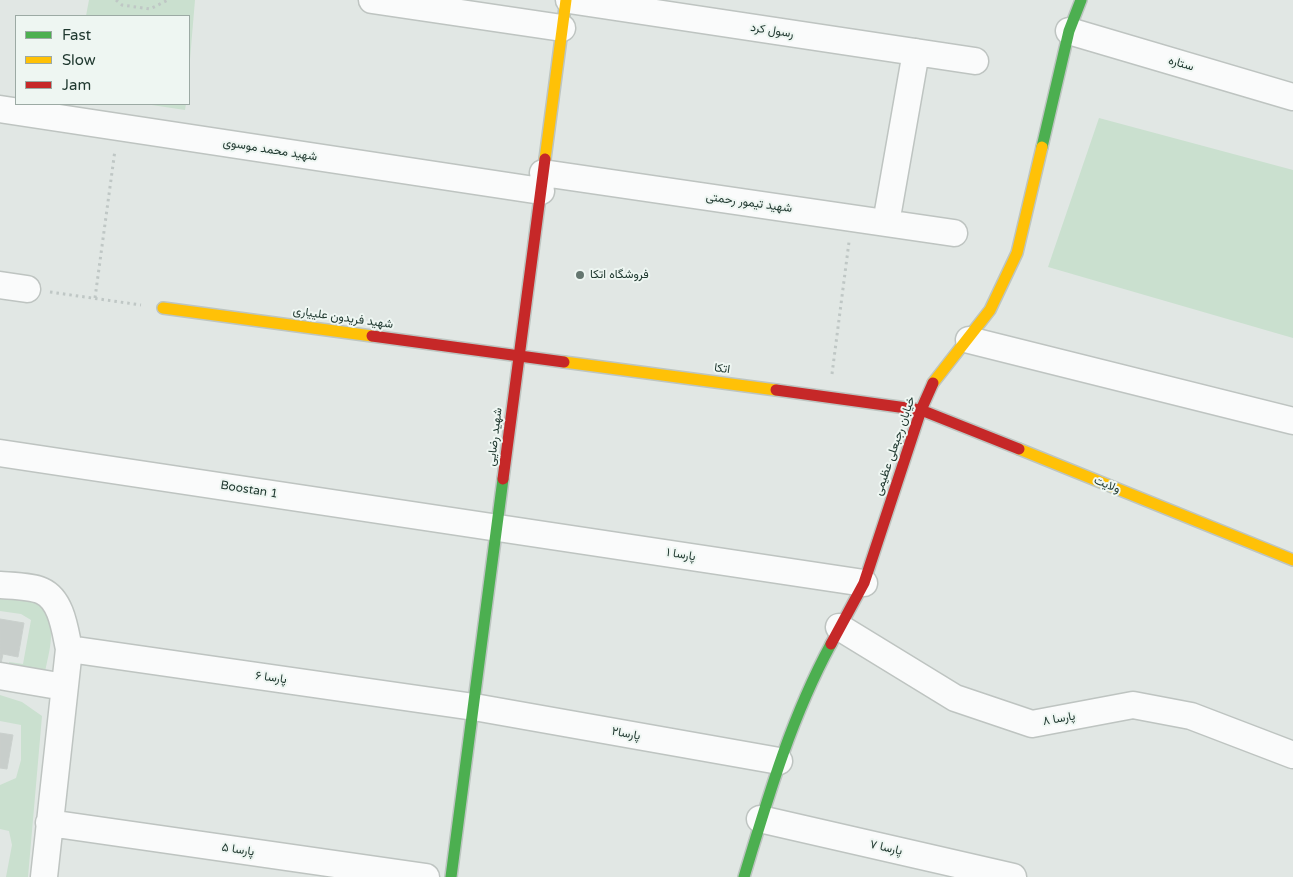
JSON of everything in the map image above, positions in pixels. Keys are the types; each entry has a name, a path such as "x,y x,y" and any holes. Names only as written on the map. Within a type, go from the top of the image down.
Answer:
{"street":[{"path":"372,0 562,28"},
{"name":"شهید رضایی","path":"451,877 567,0"},
{"name":"رسول کرد","path":"567,0 975,61"},
{"name":"خیابان رجبعلی عظیمی","path":"744,877 779,760 815,673 864,583 931,385 969,340 990,310 1017,253 1068,31 1081,0"},
{"name":"ستاره","path":"1068,31 1293,97"},
{"path":"886,223 916,52"},
{"name":"شهید محمد موسوی","path":"0,109 118,127 542,182"},
{"name":"شهید تیمور رحمتی","path":"542,182 852,218 954,233"},
{"path":"0,285 27,289"},
{"name":"شهید فریدون علییاری","path":"164,308 520,356"},
{"path":"969,340 1293,421"},
{"name":"اتکا","path":"520,356 921,410"},
{"name":"ولایت","path":"921,410 1293,560"},
{"name":"Boostan 1","path":"0,452 497,528"},
{"name":"پارسا ۱","path":"497,528 864,583"},
{"path":"0,585 43,591 57,605 68,649 44,877"},
{"name":"پارسا ۸","path":"839,627 955,698 1032,724 1133,705 1191,716 1293,755"},
{"name":"پارسا ۶","path":"68,649 474,707"},
{"path":"0,676 64,687"},
{"name":"پارسا۲","path":"474,707 779,760"},
{"name":"پارسا ۷","path":"760,819 1013,877"},
{"name":"پارسا ۵","path":"49,823 426,877"}],"path":[{"path":"116,0 122,5 150,9 168,0"},
{"path":"95,298 118,127"},
{"path":"829,397 852,218"},
{"path":"27,289 164,308"}],"green space":[{"path":"89,0 195,0 190,59 190,15 86,15"},
{"path":"152,105 186,105 185,110"},
{"path":"1099,118 1293,170 1293,338 1048,267"},
{"path":"0,595 40,601 46,611 51,629 51,638 44,677 8,673 9,662 23,664 31,620 21,614 0,611"},
{"path":"0,695 22,702 42,716 28,877 6,877 12,845 9,831 0,829 0,785 16,778 21,760 21,725 0,721"}],"building":[{"path":"0,619 24,623 18,657 3,654 0,668"},
{"path":"0,733 13,735 7,769 0,768"}],"traffic: fast":[{"path":"1042,147 1069,31 1081,0"},
{"path":"451,877 503,479"},
{"path":"744,877 781,758 804,700 831,644"}],"traffic: slow":[{"path":"545,159 566,0"},
{"path":"933,383 990,310 1017,253 1042,147"},
{"path":"163,308 372,336"},
{"path":"564,362 776,390"},
{"path":"1019,449 1293,560"}],"traffic: jam":[{"path":"503,479 545,159"},
{"path":"372,336 564,362"},
{"path":"831,644 864,583 921,410 933,383"},
{"path":"776,390 921,410 1019,449"}],"place":[{"name":"فروشگاه اتکا","path":"580,275"}]}
